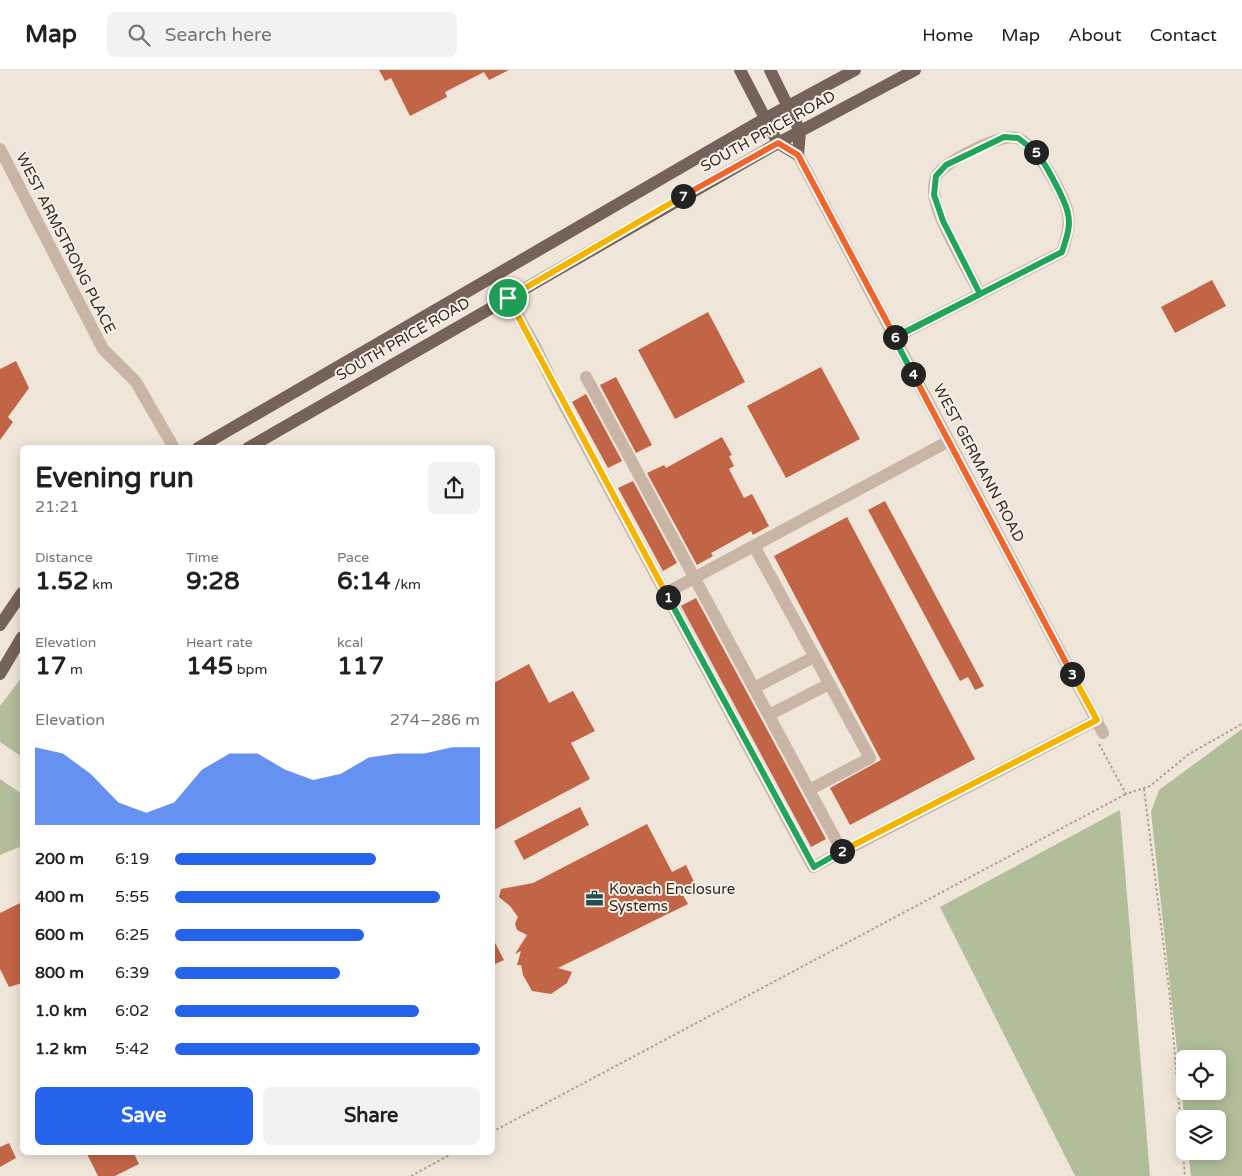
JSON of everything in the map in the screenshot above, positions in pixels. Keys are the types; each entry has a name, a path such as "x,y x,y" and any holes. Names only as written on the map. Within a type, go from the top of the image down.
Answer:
{"main road":[{"path":"740,70 778,143 798,155 800,131 770,70"},
{"name":"SOUTH PRICE ROAD","path":"203,445 766,118 855,70"},
{"name":"SOUTH PRICE ROAD","path":"253,445 778,143 915,70"},
{"path":"0,625 20,596"},
{"path":"0,674 20,640"}],"street":[{"path":"894,338 980,294 1062,252 1068,234 1068,213 1042,159 1030,145 1018,138 1004,137 946,165 936,176 934,195 943,221 980,294"},
{"name":"WEST ARMSTRONG PLACE","path":"0,149 103,349 136,382 172,445"},
{"name":"WEST GERMANN ROAD","path":"798,155 1100,726"},
{"path":"495,276 814,867 842,851 1100,726"},
{"path":"586,377 842,851"},
{"path":"666,593 949,441"},
{"path":"754,546 870,758 809,790"},
{"path":"754,688 814,657"},
{"path":"769,715 829,684"}],"path":[{"path":"495,1130 1126,794 1144,789 1189,754 1242,724"},
{"path":"1100,726 1097,730 1097,739 1126,794"},
{"path":"1144,789 1170,997 1185,1176"},
{"path":"410,1176 449,1155"}],"green space":[{"path":"20,680 20,756 0,742 0,706"},
{"path":"1242,729 1242,1176 1191,1176 1189,1160 1226,1160 1226,1110 1184,1110 1182,1100 1226,1100 1226,1050 1177,1050 1151,812 1159,790"},
{"path":"0,779 20,793 20,847 0,855"},
{"path":"1120,810 1150,1176 1075,1176 940,907"}],"building":[{"path":"379,70 509,70 489,80 484,72 445,92 447,97 410,116 391,78 385,81"},
{"path":"1212,280 1226,306 1175,333 1161,307"},
{"path":"708,312 745,382 675,419 638,350"},
{"path":"16,361 29,388 8,417 13,422 0,440 0,369"},
{"path":"821,367 860,439 786,478 747,406"},
{"path":"616,377 652,445 636,453 600,385"},
{"path":"586,394 622,461 608,468 572,402"},
{"path":"722,437 732,455 729,456 734,466 729,469 744,498 752,494 769,526 753,535 751,531 711,553 713,556 697,565 647,473 664,465 666,468"},
{"path":"633,481 677,563 663,571 618,488"},
{"path":"885,501 984,686 975,690 968,677 960,681 868,510"},
{"path":"847,517 975,759 850,825 830,788 881,760 774,556"},
{"path":"696,598 826,839 811,847 681,606"},
{"path":"529,664 549,703 573,691 595,731 571,743 590,779 495,829 495,682"},
{"path":"580,807 589,825 524,860 514,841"},
{"path":"647,824 672,872 686,865 697,888 683,895 688,904 558,968 572,972 567,983 551,994 532,991 523,975 521,965 517,965 521,951 515,954 527,935 517,930 515,924 518,917 510,906 499,897 501,889 533,883"},
{"path":"20,903 20,984 9,987 0,969 0,913"},
{"path":"495,943 504,960 495,964"},
{"path":"9,1143 16,1158 0,1167 0,1147"},
{"path":"88,1155 134,1155 139,1164 115,1176 98,1176"}],"place":[{"name":"Kovach Enclosure Systems","path":"595,898"}],"route":[{"path":"508,298 778,143 798,155 894,338 980,294 943,221 934,195 936,176 946,165 1004,137 1018,138 1030,145 1042,159 1068,213 1068,234 1062,252 1021,273 937,316 894,338 1097,720 1031,756 814,867 508,298"}]}
